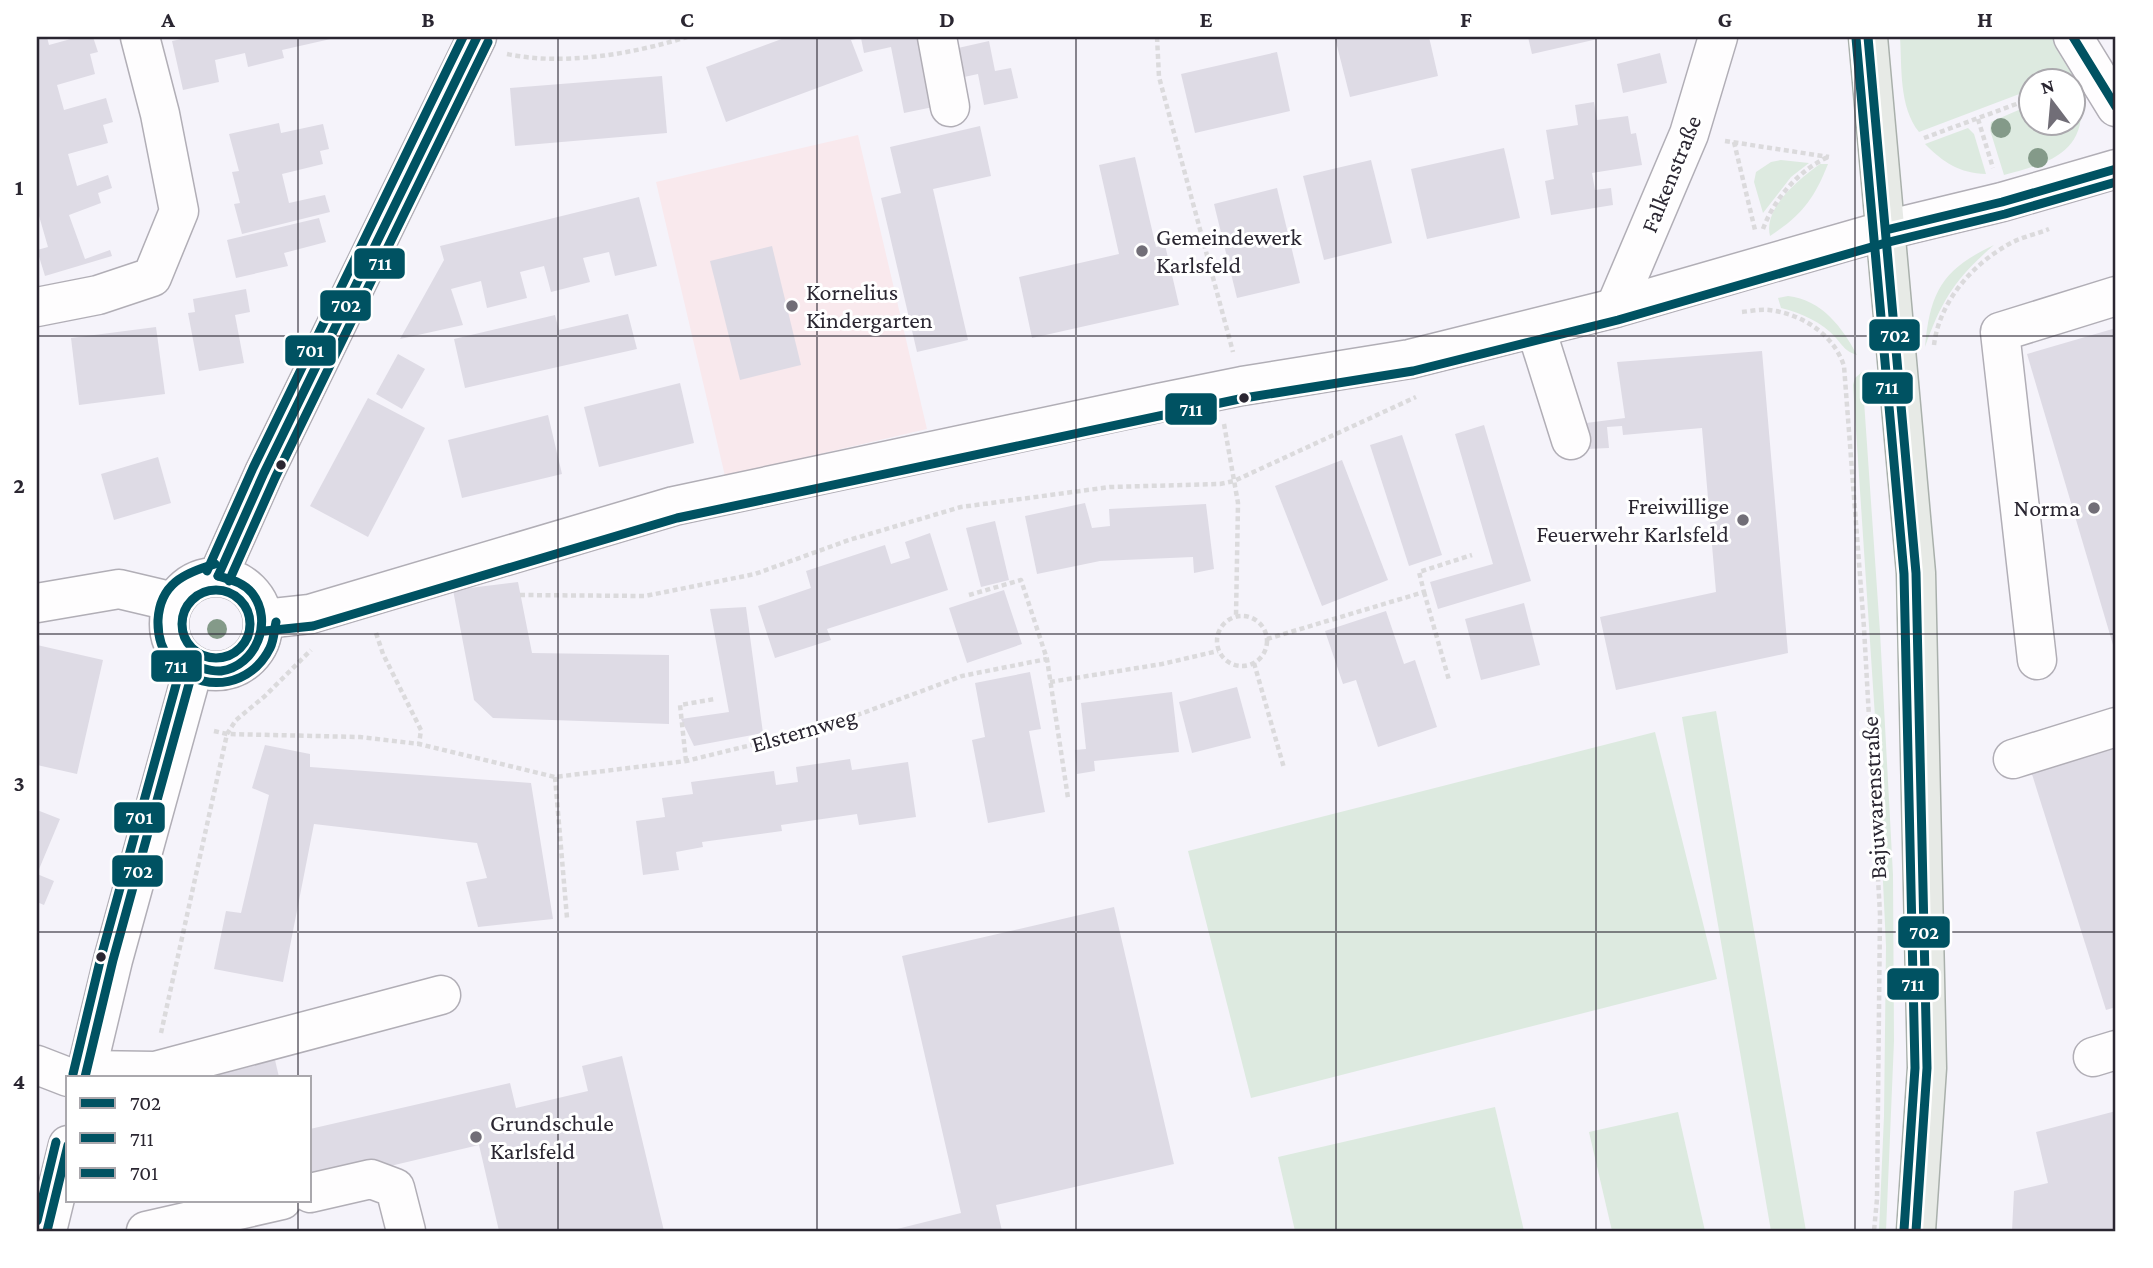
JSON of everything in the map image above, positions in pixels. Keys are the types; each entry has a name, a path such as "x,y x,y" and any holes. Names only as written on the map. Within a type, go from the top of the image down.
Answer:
{"main road":[{"name":"Bajuwarenstraße","path":"1868,37 1916,573 1927,1068 1916,1231"}],"street":[{"path":"37,307 99,295 152,277 179,211 160,114 139,37"},
{"path":"937,37 950,107"},
{"name":"Falkenstraße","path":"1615,308 1689,134 1718,37"},
{"path":"2073,37 2116,107"},
{"path":"218,576 264,473 475,42"},
{"path":"264,620 310,614 674,506 1132,408 1410,359 1536,329 1886,230 2002,202 2116,169"},
{"path":"2037,660 2000,332 2116,296"},
{"path":"1536,329 1571,440"},
{"path":"218,576 239,582 255,596 264,620 260,642 242,663 220,671 194,666 183,659 172,642 169,627 174,602 185,587 218,576"},
{"path":"37,603 119,589 174,602"},
{"path":"80,1075 194,666"},
{"path":"2012,759 2116,727"},
{"path":"37,1065 80,1075 155,1071 441,995"},
{"path":"47,1231 66,1152"},
{"path":"312,1193 371,1179 395,1188 406,1231"},
{"path":"146,1231 273,1202"}],"path":[{"path":"475,42 532,59 593,56 653,47 687,37"},
{"path":"1157,37 1159,76 1230,389 1234,481 1238,503 1236,616"},
{"path":"1924,138 2016,105"},
{"path":"1978,119 1994,171"},
{"path":"1689,134 1829,157 1807,169 1786,189 1768,214 1761,232"},
{"path":"1734,142 1758,241"},
{"name":"Bajuwarenstraße","path":"1742,312 1769,310 1797,318 1831,340 1844,366 1864,628 1881,914 1877,1199 1874,1231"},
{"path":"520,595 645,596 755,574 849,540 961,507 1110,487 1220,484 1234,481 1419,395"},
{"path":"1449,680 1419,572 1472,555"},
{"path":"969,595 1021,580 1047,659 1068,797"},
{"path":"1268,639 1424,592"},
{"path":"1236,616 1254,618 1261,624 1268,639 1263,655 1254,663 1242,667 1227,661 1218,651 1216,639 1223,624 1236,616"},
{"path":"363,636 387,629"},
{"path":"376,632 383,654 421,730 419,744"},
{"path":"149,1037 161,1034 227,734 236,720 265,696 312,649"},
{"path":"1050,682 1162,664 1218,651"},
{"name":"Elsternweg","path":"178,722 227,734 360,737 419,744 555,777 686,761 825,727 962,677 1047,659"},
{"path":"1254,663 1284,768"},
{"path":"686,761 680,705 715,699"},
{"path":"555,777 567,918"}],"shaded area":[{"path":"1900,37 2052,37 2071,66 2016,66 2016,95 1919,132 1908,111"},
{"path":"2016,111 2016,136 2076,136 2066,149 2055,157 2004,175 1990,130 1991,122"},
{"path":"1968,128 1974,134 1986,174 1968,172 1952,166 1925,144"},
{"name":"Kornelius Kindergarten","path":"858,135 927,429 725,476 656,182"},
{"path":"1781,160 1809,163 1791,177 1763,213 1754,182 1756,172 1771,162"},
{"path":"1820,164 1828,164 1812,197 1791,221 1770,236 1769,226 1777,205 1793,186"},
{"path":"1994,245 1952,290 1925,347 1931,311 1942,284 1962,263"},
{"path":"1788,296 1811,303 1830,316 1857,355 1847,350 1818,323 1781,308 1778,298"},
{"path":"1862,372 1893,875 1894,1041 1886,1231 1879,1231 1884,1116 1886,946 1876,732 1853,385 1855,378"},
{"path":"1716,711 1806,1231 1771,1231 1682,717"},
{"path":"1655,732 1717,979 1251,1098 1188,851"},
{"path":"1495,1107 1524,1231 1295,1231 1278,1157"},
{"path":"1678,1112 1705,1231 1612,1231 1589,1132"}],"building":[{"path":"37,37 47,37 49,45 78,37 93,37 98,52 90,54 95,74 57,85 64,110 106,98 113,122 103,125 108,143 68,154 77,186 108,175 112,188 98,193 101,203 69,215 85,259 110,250 112,256 45,276 37,250 48,247 37,209"},
{"path":"191,37 335,38 282,50 284,58 248,67 245,53 215,60 219,82 183,90 172,41"},
{"path":"787,37 925,37 938,106 904,113 891,47 864,53 861,38 851,40 863,71 726,122 706,67"},
{"path":"1429,37 1438,76 1350,97 1335,38"},
{"path":"1528,37 1602,37 1602,38 1532,54"},
{"path":"989,41 995,71 1011,68 1018,98 984,105 978,74 964,77 958,48"},
{"path":"1277,52 1290,111 1195,133 1181,74"},
{"path":"1660,53 1667,83 1623,93 1617,64"},
{"path":"662,76 667,133 515,146 510,88"},
{"path":"1594,102 1597,120 1628,116 1631,134 1636,133 1642,165 1592,173 1595,190 1611,188 1613,205 1551,215 1545,181 1554,179 1546,130 1578,125 1575,105"},
{"path":"279,123 281,133 323,124 329,149 320,151 323,164 282,174 289,203 325,195 330,212 242,234 234,204 240,203 232,172 239,171 229,134"},
{"path":"980,126 991,176 933,189 968,340 917,352 881,198 901,193 890,147"},
{"path":"1504,148 1520,218 1427,239 1411,169"},
{"name":"Gemeindewerk Karlsfeld","path":"1135,157 1156,247 1165,245 1179,305 1032,338 1019,277 1119,254 1099,165"},
{"path":"1371,160 1392,243 1324,260 1303,176"},
{"path":"1277,188 1300,283 1237,298 1214,204"},
{"path":"639,197 657,266 615,276 609,252 583,258 590,282 551,292 544,266 520,272 527,298 487,308 481,281 451,289 463,325 400,339 444,260 440,246"},
{"path":"319,218 326,242 284,253 288,266 236,278 227,240"},
{"path":"772,246 801,365 740,380 710,261"},
{"path":"246,289 250,312 235,315 244,363 199,371 188,313 195,312 193,299"},
{"path":"628,314 637,349 465,388 454,339 555,315 559,330"},
{"path":"156,327 165,394 79,405 71,338"},
{"name":"Norma","path":"2116,328 2116,655 2027,354"},
{"name":"Freiwillige Feuerwehr Karlsfeld","path":"1762,351 1788,653 1616,690 1600,617 1716,592 1702,428 1623,435 1622,426 1607,427 1609,448 1587,449 1586,423 1625,418 1617,362"},
{"path":"398,354 425,369 402,409 376,394"},
{"path":"680,383 694,443 599,467 584,407"},
{"path":"368,398 425,428 368,537 310,506"},
{"path":"548,415 562,474 462,498 448,440"},
{"path":"1484,425 1531,581 1438,609 1430,582 1493,564 1455,434"},
{"path":"1402,435 1442,555 1409,566 1370,445"},
{"path":"158,457 171,503 114,520 101,474"},
{"path":"1342,460 1388,580 1322,606 1275,486"},
{"path":"1085,503 1092,528 1110,526 1109,509 1206,504 1214,569 1194,573 1193,557 1100,561 1037,574 1025,516"},
{"path":"995,521 1009,580 981,587 966,528"},
{"path":"930,533 948,590 827,629 831,640 775,658 758,606 811,588 806,571 885,545 891,564 910,558 905,542"},
{"path":"518,582 532,653 669,655 669,724 493,718 474,700 453,590"},
{"path":"1004,590 1022,644 967,663 949,608"},
{"path":"1524,603 1540,665 1481,680 1465,619"},
{"path":"746,607 763,733 694,746 681,719 729,712 710,609"},
{"path":"1386,611 1404,664 1415,660 1437,727 1378,747 1356,680 1343,684 1325,631"},
{"path":"37,645 103,660 77,774 37,765"},
{"path":"1030,672 1041,729 1029,731 1045,812 988,823 972,740 985,737 975,683"},
{"path":"1237,687 1251,738 1192,753 1179,702"},
{"path":"1172,692 1179,752 1094,761 1095,771 1077,774 1075,750 1086,749 1081,703"},
{"path":"2116,744 2116,1007 2106,1010 2031,771"},
{"path":"265,745 310,754 310,767 531,783 553,919 478,927 466,882 487,878 477,843 314,824 283,982 214,969 226,911 241,913 269,795 252,788"},
{"path":"850,759 852,770 908,762 916,817 859,825 857,814 781,825 782,831 702,842 703,847 676,852 679,870 643,875 636,821 665,817 662,798 693,794 691,782 774,771 776,785 798,782 796,767"},
{"path":"37,810 60,819 37,874"},
{"path":"37,874 54,881 44,905 37,902"},
{"path":"1114,907 1174,1164 996,1205 1002,1231 889,1231 961,1213 902,956"},
{"name":"Grundschule Karlsfeld","path":"622,1056 664,1231 499,1231 479,1145 312,1185 312,1129 510,1083 516,1108 588,1091 582,1066"},
{"path":"275,1060 279,1076 212,1076"},
{"path":"2116,1111 2116,1231 2012,1231 2014,1191 2048,1183 2036,1132"}],"transit line":[{"name":"701","path":"207,571 253,468 463,37"},
{"name":"702","path":"218,576 264,473 477,37"},
{"name":"702","path":"1868,37 1916,573 1927,1068 1916,1231"},
{"name":"702","path":"2073,37 2116,107"},
{"name":"711","path":"1856,38 1904,574 1915,1068 1904,1230"},
{"name":"711","path":"229,581 275,478 488,42"},
{"name":"702","path":"1886,230 2002,202 2116,169"},
{"name":"711","path":"265,631 313,626 677,518 1244,398 1413,371 1618,320 1889,242 2005,214 2116,182"},
{"name":"711","path":"215,564 184,576 163,597 158,620 161,643 171,661 185,674 202,681 221,682 240,678 257,666 270,648 276,622"},
{"name":"702","path":"194,666 218,671 233,667 244,661 258,641 261,616 252,593 241,584 218,576"},
{"name":"701","path":"209,590 223,590 235,595 245,605 250,624 245,643 235,653 223,658 209,658 197,653 187,643 182,631 182,617 187,605 197,595 209,590"},
{"name":"701","path":"73,1074 101,957 182,663"},
{"name":"702","path":"85,1076 113,960 194,666"},
{"name":"701","path":"37,1221 56,1142"},
{"name":"702","path":"47,1231 66,1153"}],"place":[{"name":"Gemeindewerk Karlsfeld","path":"1142,251"},
{"name":"Kornelius Kindergarten","path":"792,306"},
{"name":"Norma","path":"2094,508"},
{"name":"Freiwillige Feuerwehr Karlsfeld","path":"1743,520"},
{"name":"Grundschule Karlsfeld","path":"476,1137"}]}
